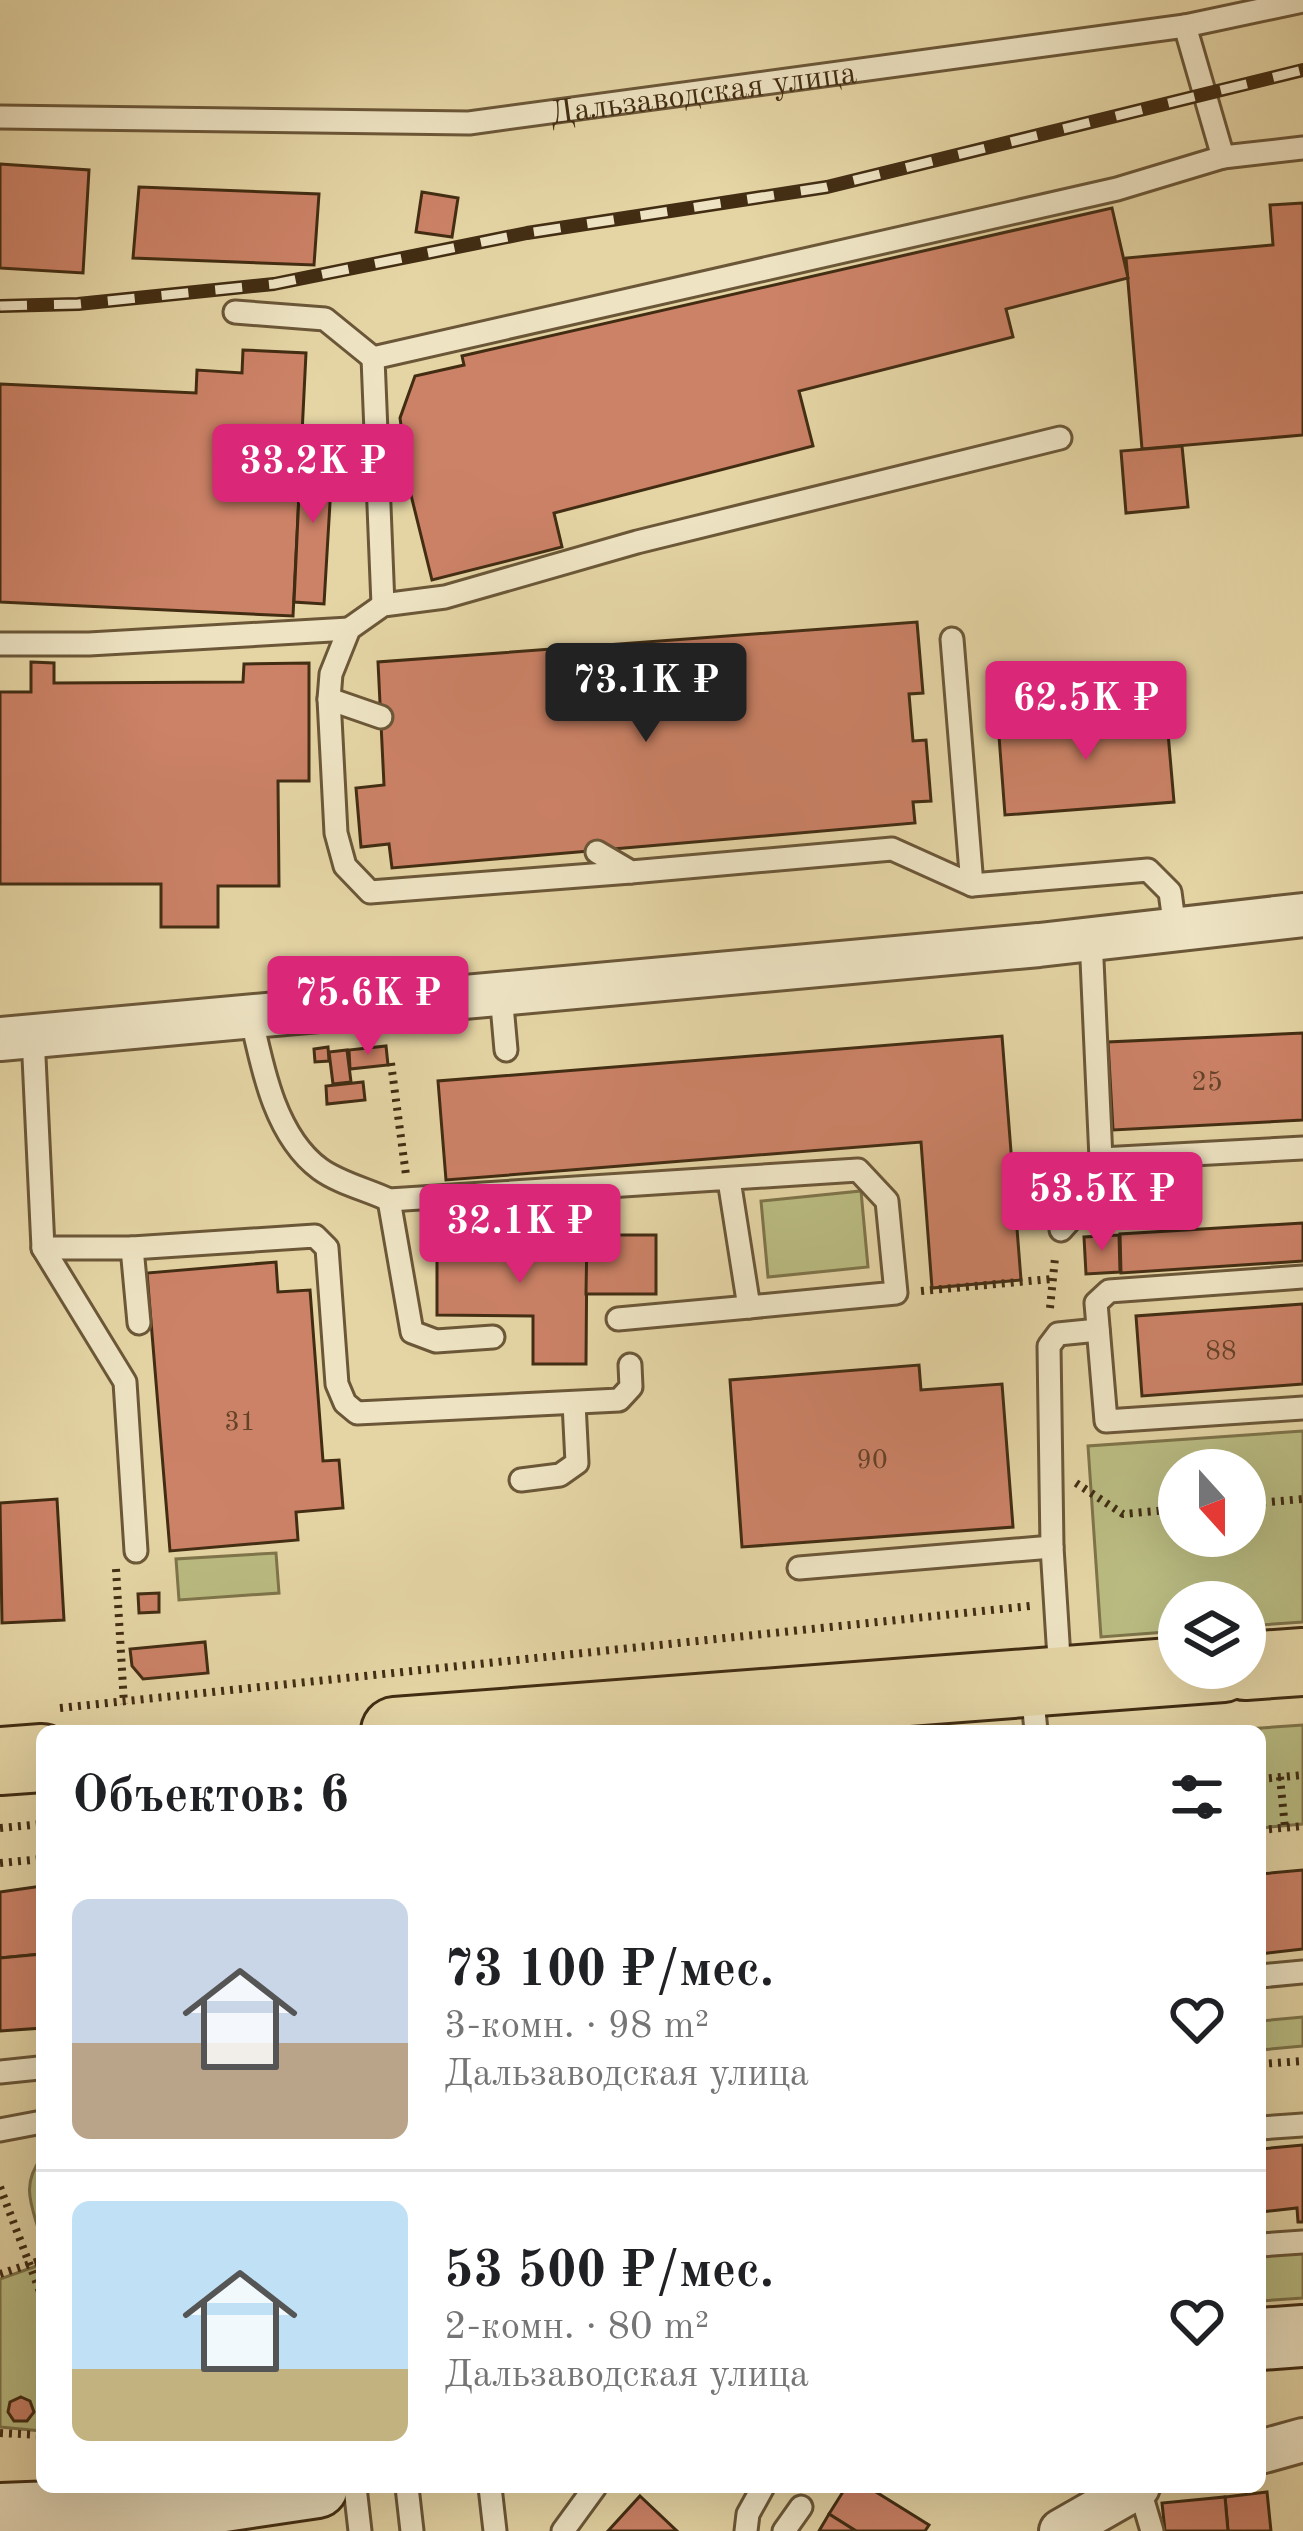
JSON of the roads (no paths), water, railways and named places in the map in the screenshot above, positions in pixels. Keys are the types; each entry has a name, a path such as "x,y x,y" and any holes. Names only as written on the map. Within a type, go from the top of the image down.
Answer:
{"main road":[{"path":"1266,1665 1303,1662"},
{"path":"536,1725 1043,1698 1158,1679"},
{"path":"0,1761 36,1737"},
{"path":"1266,2339 1303,2336"},
{"path":"0,2514 236,2499"}],"street":[{"path":"16,1038 1303,915"},
{"path":"1061,2531 1128,2493"}],"lane":[{"name":"Дальзаводская улица","path":"0,117 469,123 1185,26 1303,1"},
{"path":"1185,26 1223,157"},
{"path":"373,358 1117,189 1223,157 1303,148"},
{"path":"235,312 325,319 373,358 382,605"},
{"path":"1060,438 637,542 445,597 382,605 349,629 331,674 336,833 345,866 370,892 892,849 972,884 1148,870 1170,892 1175,929"},
{"path":"0,644 89,644 349,629"},
{"path":"952,639 972,884"},
{"path":"329,699 381,717"},
{"path":"598,852 631,872"},
{"path":"1061,1230 1078,1211 1101,1159 1091,938"},
{"path":"501,994 506,1050"},
{"path":"251,1016 284,1125 319,1168 389,1200 858,1170 887,1201 896,1293 617,1318"},
{"path":"16,1038 44,1248 125,1382 136,1551"},
{"path":"1101,1159 1303,1148"},
{"path":"729,1180 749,1307"},
{"path":"389,1200 412,1332 436,1341 493,1337"},
{"path":"44,1248 132,1248 315,1236 327,1248 337,1384 345,1403 357,1413 619,1400 631,1388 631,1366"},
{"path":"132,1248 139,1323"},
{"path":"1303,1276 1109,1291 1096,1303 1106,1421 1303,1408"},
{"path":"1043,1698 1055,1603 1049,1346 1058,1334 1098,1330"},
{"path":"520,1480 560,1475 577,1463 574,1403"},
{"path":"800,1568 1052,1547"},
{"path":"1266,1975 1303,1972"},
{"path":"0,2072 36,2068"},
{"path":"0,2130 36,2123"},
{"path":"1266,2128 1303,2125"},
{"path":"1266,2245 1303,2242"},
{"path":"356,2493 360,2531"},
{"path":"408,2493 412,2531"},
{"path":"491,2493 495,2531"},
{"path":"563,2531 591,2493"},
{"path":"746,2531 748,2514 760,2493"},
{"path":"1141,2493 1152,2531"},
{"path":"784,2531 801,2507"}],"railway":[{"path":"0,306 78,304 274,284 527,233 827,187 1303,70"}]}
